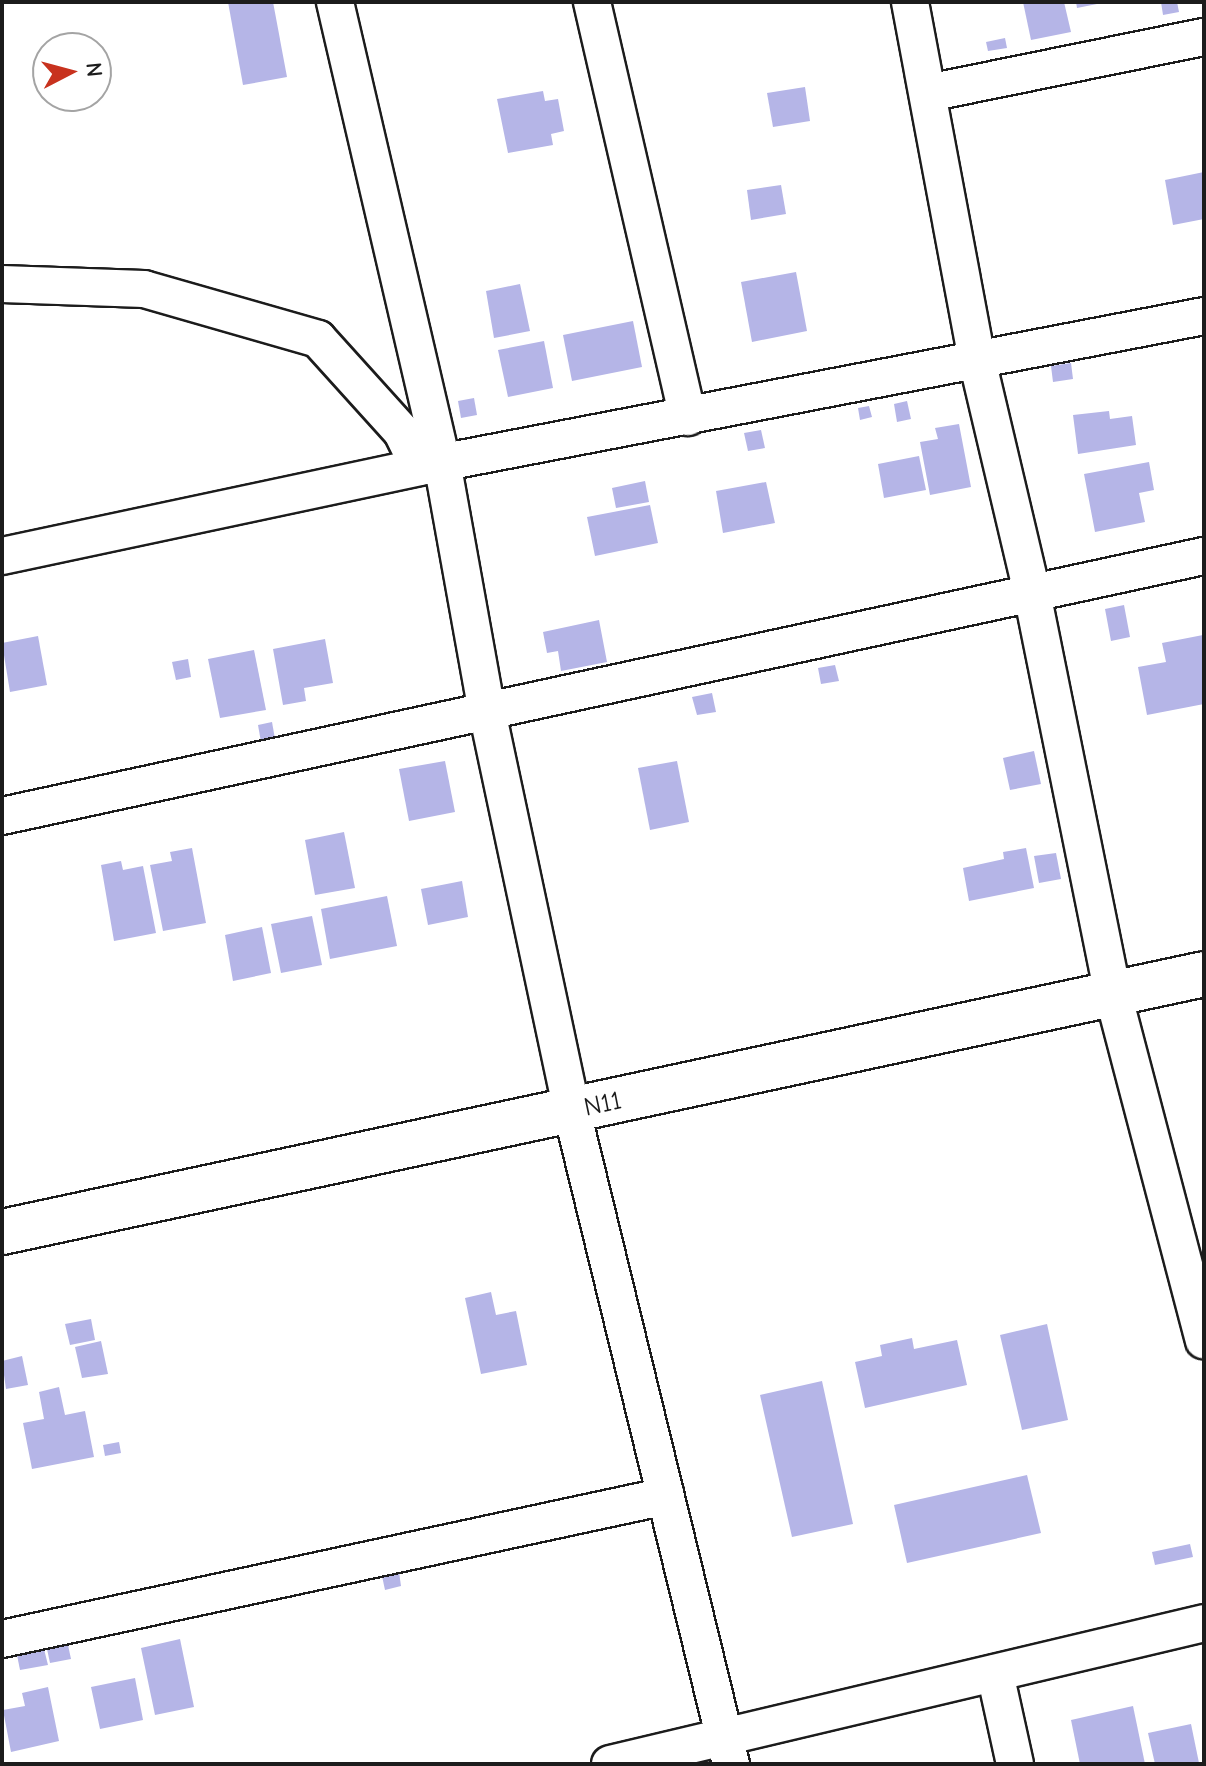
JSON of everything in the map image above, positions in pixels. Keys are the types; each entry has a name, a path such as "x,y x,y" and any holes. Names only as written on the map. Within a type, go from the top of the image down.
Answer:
{"main road":[{"name":"N11","path":"2,1232 1204,974"}],"street":[{"path":"335,2 431,464 572,1112 728,1751"},
{"path":"592,2 688,417"},
{"path":"910,2 978,364 1032,593 1113,994 1204,1340"},
{"path":"928,93 1204,37"},
{"path":"2,284 144,289 318,339 431,464"},
{"path":"2,556 431,464 978,364 1204,316"},
{"path":"2,816 1204,556"},
{"path":"2,1639 666,1496"},
{"path":"610,1764 728,1751 995,1673 1204,1623"},
{"path":"995,1673 1015,1764"}],"building":[{"path":"228,2 273,2 287,77 243,85"},
{"path":"1023,2 1064,2 1071,32 1031,40"},
{"path":"1076,2 1102,2 1102,3 1077,8"},
{"path":"1161,2 1177,2 1179,12 1163,15"},
{"path":"1005,38 1007,48 988,51 986,42"},
{"path":"805,87 810,121 773,127 767,93"},
{"path":"543,91 545,101 558,99 564,131 551,134 553,145 508,153 497,99"},
{"path":"1204,172 1204,219 1173,225 1165,180"},
{"path":"781,185 786,214 751,220 747,190"},
{"path":"796,272 807,331 752,342 741,282"},
{"path":"520,284 530,331 494,338 486,291"},
{"path":"633,321 642,367 572,381 563,335"},
{"path":"544,341 553,388 508,397 498,350"},
{"path":"1071,363 1073,379 1053,382 1051,366"},
{"path":"474,398 477,415 461,418 458,401"},
{"path":"907,401 911,419 897,422 894,404"},
{"path":"869,406 872,417 860,420 858,408"},
{"path":"1109,411 1110,419 1132,416 1136,445 1078,454 1073,415"},
{"path":"959,424 971,487 930,495 920,442 938,439 935,428"},
{"path":"761,430 765,448 748,451 744,433"},
{"path":"919,456 926,490 884,498 878,464"},
{"path":"1149,462 1154,490 1139,493 1145,522 1095,532 1084,474"},
{"path":"645,481 649,502 616,508 612,488"},
{"path":"766,482 775,523 723,533 716,491"},
{"path":"650,505 658,543 595,556 587,517"},
{"path":"1124,605 1130,637 1111,641 1105,609"},
{"path":"599,620 607,662 561,671 558,651 547,653 543,632"},
{"path":"1203,635 1204,704 1147,715 1138,667 1166,662 1162,643"},
{"path":"38,636 47,685 10,692 2,643"},
{"path":"325,639 333,683 304,688 306,701 283,705 273,649"},
{"path":"254,650 266,710 220,718 208,659"},
{"path":"188,659 191,677 176,680 172,662"},
{"path":"835,665 839,681 821,684 818,668"},
{"path":"712,693 716,712 697,715 692,697"},
{"path":"272,722 275,739 261,742 258,725"},
{"path":"1034,751 1041,784 1010,790 1003,758"},
{"path":"445,761 455,812 409,821 399,769"},
{"path":"677,761 689,822 650,830 638,768"},
{"path":"344,832 355,888 315,895 305,840"},
{"path":"192,848 206,923 163,931 150,865 172,861 170,852"},
{"path":"1026,848 1034,888 969,901 963,868 1004,859 1003,852"},
{"path":"1056,853 1061,879 1039,883 1034,856"},
{"path":"121,861 123,870 143,866 156,933 114,941 101,865"},
{"path":"462,881 468,917 428,925 421,889"},
{"path":"387,896 397,946 330,959 321,909"},
{"path":"312,916 322,965 281,973 271,924"},
{"path":"262,927 271,973 233,981 225,935"},
{"path":"491,1292 496,1315 516,1311 527,1365 481,1374 465,1298"},
{"path":"91,1319 95,1340 70,1345 65,1324"},
{"path":"1047,1324 1068,1420 1022,1430 1000,1335"},
{"path":"912,1338 914,1349 957,1340 967,1385 865,1408 855,1362 882,1356 880,1345"},
{"path":"101,1341 108,1374 82,1378 75,1347"},
{"path":"22,1356 28,1385 6,1389 2,1361"},
{"path":"822,1381 853,1524 792,1537 760,1395"},
{"path":"59,1387 65,1415 85,1411 94,1457 32,1469 23,1423 44,1419 39,1392"},
{"path":"119,1442 121,1453 105,1456 103,1445"},
{"path":"1027,1475 1041,1533 907,1563 894,1505"},
{"path":"1190,1544 1193,1557 1155,1565 1152,1552"},
{"path":"399,1572 401,1586 385,1590 382,1576"},
{"path":"180,1639 194,1707 155,1715 141,1648"},
{"path":"68,1645 71,1659 50,1663 47,1649"},
{"path":"44,1649 48,1665 20,1670 17,1655"},
{"path":"135,1678 143,1720 100,1729 91,1687"},
{"path":"48,1687 59,1741 11,1752 3,1710 25,1706 22,1693"},
{"path":"1133,1706 1145,1764 1080,1764 1071,1720"},
{"path":"1191,1724 1199,1763 1155,1764 1148,1733"}]}
